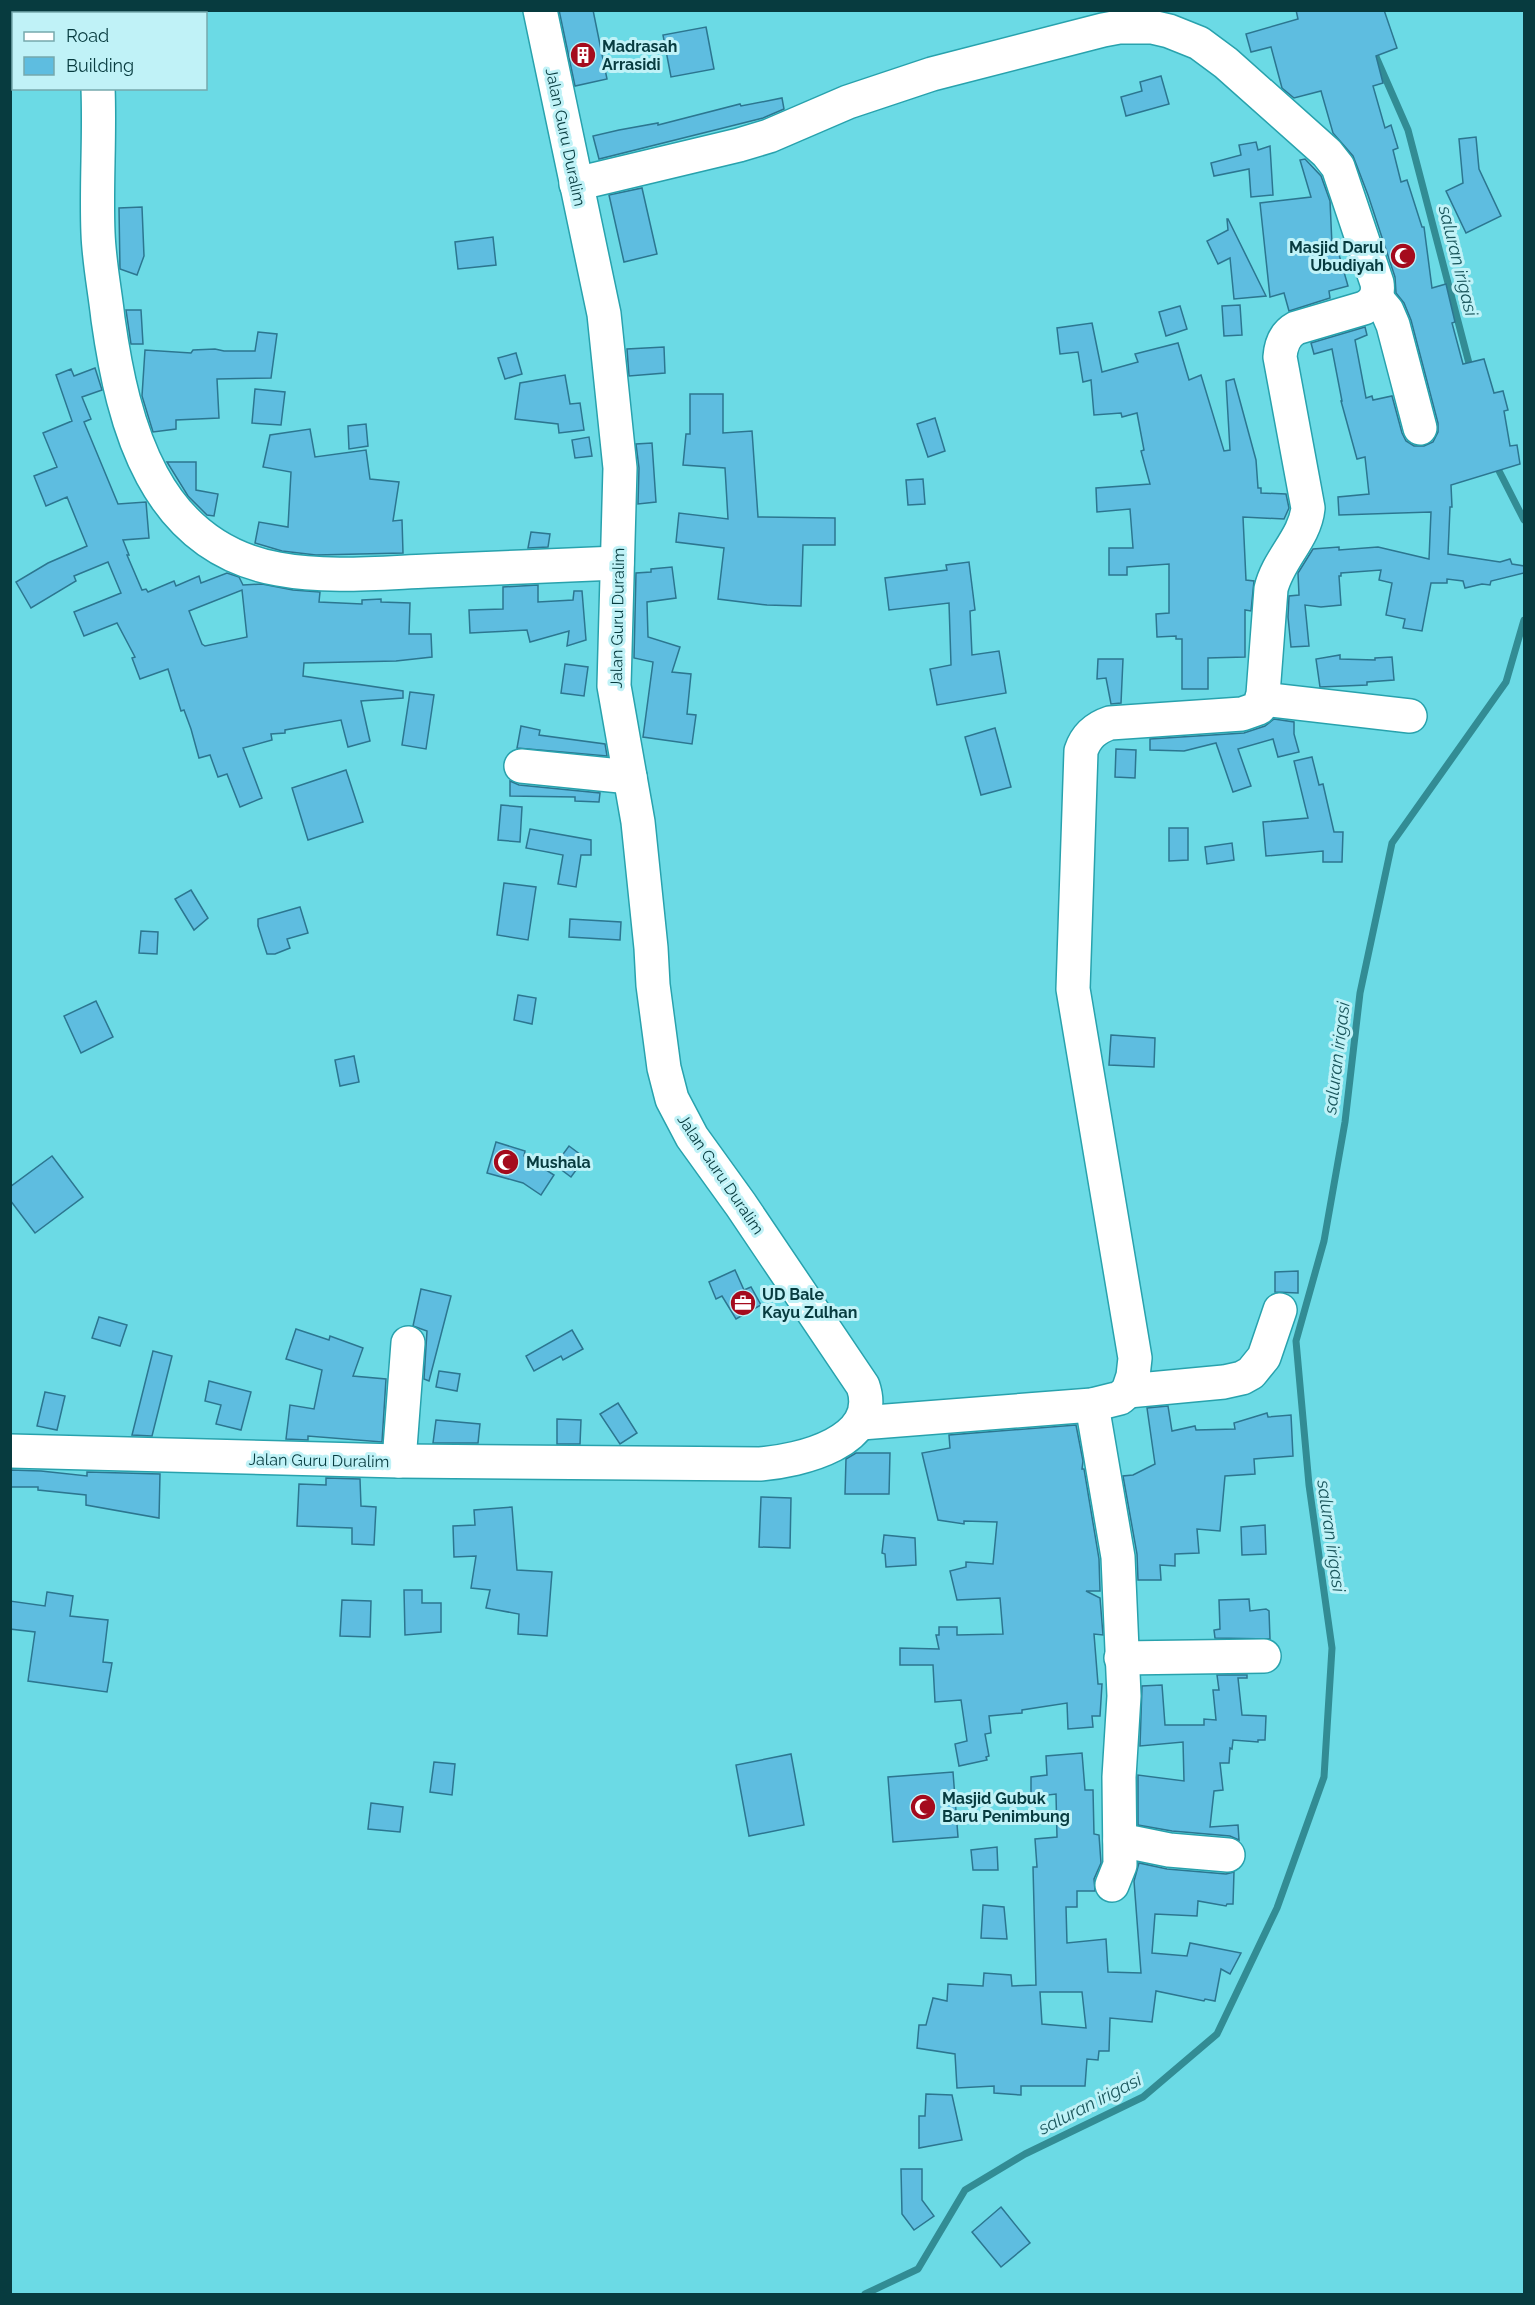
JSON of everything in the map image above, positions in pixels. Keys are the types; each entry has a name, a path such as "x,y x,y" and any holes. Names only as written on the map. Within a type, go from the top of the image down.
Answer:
{"street":[{"name":"Jalan Guru Duralim","path":"10,1450 399,1461 760,1464 785,1462 829,1447 847,1436 861,1423 866,1404 863,1386 741,1204 692,1137 672,1099 659,1042 638,822 614,686 620,468 604,314 540,10"},
{"path":"576,184 769,136 848,102 970,64 1103,30 1119,27 1152,27 1184,36 1213,52 1334,160 1377,283 1376,298 1387,311 1393,325 1420,428"},
{"path":"98,90 98,234 120,388 137,444 148,470 185,521 209,540 236,556 256,564 296,572 388,573 617,563"},
{"path":"861,1423 1092,1405 1120,1398 1128,1391 1135,1358 1073,989 1082,751 1089,735 1104,725 1242,714 1258,709 1262,699 1274,576 1307,522 1308,508 1280,357 1281,347 1288,334 1296,328 1366,307 1376,298"},
{"path":"1262,699 1410,716"},
{"path":"521,766 630,777"},
{"path":"1128,1391 1224,1382 1242,1378 1251,1373 1264,1357 1280,1310"},
{"path":"399,1461 408,1343"},
{"path":"1092,1405 1118,1557 1124,1696 1119,1778 1120,1864 1112,1885"},
{"path":"1121,1658 1264,1656"},
{"path":"1120,1840 1168,1850 1228,1855"}],"building":[{"name":"Madrasah Arrasidi","path":"559,10 593,10 607,79 575,86"},
{"path":"1296,10 1384,10 1397,48 1376,56 1383,83 1373,86 1385,128 1391,125 1398,148 1393,150 1401,182 1407,180 1422,227 1424,227 1432,288 1446,284 1455,322 1452,323 1463,364 1484,359 1494,393 1503,391 1508,410 1504,411 1510,446 1517,445 1520,464 1451,485 1452,507 1450,507 1448,554 1500,562 1510,559 1512,564 1524,566 1524,573 1491,581 1490,585 1482,584 1465,588 1463,581 1447,579 1447,583 1431,583 1422,631 1403,628 1405,619 1386,615 1392,583 1379,580 1381,570 1341,573 1339,576 1341,605 1321,607 1305,605 1309,646 1291,647 1288,617 1289,596 1299,595 1298,573 1313,549 1378,547 1429,559 1431,512 1339,515 1338,497 1369,494 1365,457 1357,459 1341,401 1332,349 1314,354 1311,343 1365,327 1367,335 1355,340 1366,398 1372,396 1373,400 1392,396 1402,433 1406,441 1414,446 1424,446 1433,442 1438,432 1438,423 1411,320 1404,303 1396,293 1395,277 1353,156 1333,133 1321,91 1294,98 1282,88 1271,47 1251,52 1246,34 1298,19"},
{"name":"Madrasah Arrasidi","path":"706,27 714,69 671,77 663,35"},
{"path":"1161,76 1169,104 1126,116 1121,97 1142,91 1140,82"},
{"path":"782,98 784,109 763,118 599,159 593,136 658,123 658,125 740,104 741,106"},
{"path":"1476,137 1479,169 1501,216 1466,233 1446,191 1463,183 1459,139"},
{"path":"1256,142 1258,150 1270,146 1273,195 1251,197 1249,169 1214,176 1211,163 1241,155 1239,145"},
{"path":"1305,159 1321,176 1330,201 1332,245 1336,244 1348,286 1329,291 1330,298 1289,311 1284,293 1270,297 1260,203 1311,197 1300,160"},
{"path":"642,188 657,254 624,262 609,195"},
{"path":"142,207 144,256 137,275 120,269 119,208"},
{"path":"1227,219 1266,296 1234,299 1230,258 1218,264 1207,241 1228,230"},
{"path":"493,237 496,265 458,269 455,242"},
{"path":"1240,305 1242,335 1224,336 1222,306"},
{"path":"1180,306 1187,329 1166,336 1159,312"},
{"path":"126,310 141,310 143,344 131,344"},
{"path":"1092,323 1102,372 1138,362 1135,354 1178,343 1189,380 1201,375 1224,451 1230,450 1226,381 1234,379 1256,460 1258,488 1261,488 1261,493 1286,494 1289,508 1284,519 1243,517 1246,580 1254,581 1251,611 1245,610 1245,657 1208,658 1208,689 1182,689 1182,639 1176,639 1176,636 1157,637 1156,614 1169,613 1169,564 1127,567 1127,575 1109,575 1109,548 1133,548 1130,509 1097,512 1096,488 1150,484 1141,451 1144,450 1137,413 1122,417 1121,413 1094,415 1091,380 1083,382 1078,352 1060,354 1057,328"},
{"path":"258,332 277,334 271,378 217,379 219,418 176,420 176,429 153,432 142,396 145,350 191,353 193,350 215,349 255,351"},
{"path":"664,347 665,373 629,376 627,349"},
{"path":"516,353 522,374 505,379 498,358"},
{"path":"95,368 102,390 82,397 91,419 84,422 118,504 146,502 149,538 123,540 142,590 146,589 148,592 174,581 176,586 199,576 201,583 227,573 239,577 243,585 262,584 320,592 319,602 362,604 362,600 381,599 381,602 410,603 409,634 431,634 432,657 396,661 304,663 303,676 403,691 403,698 361,701 370,741 348,747 341,720 271,734 272,740 243,748 262,798 240,807 227,774 218,777 210,755 199,758 191,729 184,710 181,711 168,669 140,679 132,658 135,657 117,623 84,636 74,612 121,593 108,562 74,576 76,581 31,608 16,582 48,563 87,546 67,497 46,506 34,476 57,467 43,433 72,421 56,375 71,369 74,376","holes":["242,590 247,637 205,646 202,644 189,611"]},
{"path":"565,375 570,404 580,403 584,430 559,433 558,424 515,419 520,383"},
{"path":"255,389 285,392 281,425 252,423"},
{"path":"690,394 723,394 723,433 752,431 758,517 835,518 835,545 803,545 801,606 767,605 718,599 724,548 676,542 679,513 728,519 725,468 683,465 686,434 690,434"},
{"path":"935,418 945,451 928,457 917,424"},
{"path":"366,424 368,446 349,449 348,426"},
{"path":"310,429 315,457 366,450 370,479 399,482 393,521 402,520 403,553 316,555 282,551 255,543 259,522 288,527 291,472 263,467 270,435"},
{"path":"589,437 592,456 575,458 572,440"},
{"path":"652,443 656,502 638,504 639,468 636,444"},
{"path":"167,462 196,462 196,490 218,494 214,516 207,515 188,496"},
{"path":"923,479 925,504 908,505 906,480"},
{"path":"531,532 550,534 548,547 528,548"},
{"path":"969,562 975,610 970,611 972,655 999,651 1006,693 937,705 930,669 951,665 949,603 889,610 885,578 947,570 946,565"},
{"path":"672,567 676,598 647,602 648,637 680,647 672,672 691,674 687,714 696,715 692,744 643,737 653,662 634,658 636,573"},
{"path":"538,585 538,602 573,600 574,591 582,591 586,640 567,646 569,631 530,642 527,630 470,633 469,610 503,609 503,587"},
{"path":"1340,655 1340,659 1375,660 1375,658 1392,657 1394,680 1367,682 1367,685 1320,687 1316,659"},
{"path":"1098,659 1123,659 1121,703 1111,704 1106,678 1097,679"},
{"path":"565,664 588,667 584,696 561,693"},
{"path":"410,692 434,695 426,749 402,745"},
{"path":"1274,719 1294,722 1294,734 1299,752 1278,757 1273,739 1238,749 1251,786 1233,792 1216,743 1184,751 1150,750 1150,739 1244,733 1265,726"},
{"path":"521,726 540,730 539,735 605,744 607,756 517,748"},
{"path":"995,728 1011,787 981,795 965,737"},
{"path":"1116,749 1136,750 1135,778 1115,777"},
{"path":"1312,757 1319,785 1323,784 1334,832 1343,832 1342,862 1323,862 1323,851 1266,856 1263,822 1308,818 1294,761"},
{"path":"346,770 363,822 308,840 292,788"},
{"path":"510,781 519,785 600,793 599,802 575,801 575,797 510,796"},
{"path":"501,805 522,807 520,842 498,840"},
{"path":"1169,828 1188,828 1188,860 1169,861"},
{"path":"530,829 591,840 591,855 581,855 576,887 558,884 563,855 526,848"},
{"path":"1232,843 1234,860 1207,864 1205,847"},
{"path":"504,883 536,887 528,940 497,935"},
{"path":"191,890 208,918 194,930 175,899"},
{"path":"300,907 308,933 287,939 290,948 275,954 267,954 258,919"},
{"path":"570,919 621,922 620,940 569,937"},
{"path":"141,931 158,932 157,954 139,953"},
{"path":"518,995 536,998 532,1024 514,1020"},
{"path":"96,1001 113,1037 81,1053 64,1016"},
{"path":"1111,1035 1155,1038 1154,1067 1109,1065"},
{"path":"354,1056 359,1082 340,1086 335,1060"},
{"path":"496,1142 525,1151 524,1156 554,1175 541,1195 523,1183 487,1173"},
{"path":"569,1146 585,1158 571,1177 555,1165"},
{"path":"52,1156 83,1197 35,1233 10,1200 10,1187"},
{"path":"735,1270 744,1290 751,1287 761,1305 736,1319 722,1296 716,1299 709,1282"},
{"path":"1298,1271 1298,1293 1275,1292 1275,1272"},
{"path":"421,1289 451,1296 429,1381 424,1379 427,1331 413,1326"},
{"path":"99,1317 127,1325 120,1346 92,1338"},
{"path":"296,1329 329,1340 330,1336 363,1348 353,1376 386,1379 382,1442 308,1436 308,1440 286,1439 290,1405 314,1409 322,1370 286,1359"},
{"path":"572,1330 583,1349 563,1360 561,1356 534,1371 526,1356"},
{"path":"153,1351 172,1356 152,1436 132,1435"},
{"path":"439,1371 460,1374 457,1391 436,1387"},
{"path":"209,1381 251,1392 241,1430 216,1424 221,1405 205,1401"},
{"path":"45,1392 65,1396 57,1430 37,1426"},
{"path":"618,1403 637,1433 620,1444 600,1414"},
{"path":"1168,1406 1172,1431 1195,1426 1196,1430 1235,1429 1234,1423 1267,1413 1268,1417 1291,1415 1293,1456 1254,1459 1255,1474 1225,1476 1220,1531 1197,1529 1199,1553 1175,1554 1175,1566 1160,1565 1161,1580 1138,1580 1137,1554 1123,1476 1133,1475 1155,1464 1147,1408"},
{"path":"557,1419 581,1420 580,1444 557,1444"},
{"path":"436,1420 480,1424 478,1443 433,1443"},
{"path":"1076,1425 1099,1559 1100,1591 1086,1591 1100,1598 1103,1635 1094,1634 1098,1684 1102,1684 1100,1716 1092,1716 1093,1727 1068,1729 1067,1703 1022,1710 1022,1713 989,1716 991,1733 985,1734 989,1756 986,1757 987,1760 959,1766 955,1744 967,1741 961,1700 935,1702 933,1665 900,1665 900,1648 939,1649 936,1635 939,1635 939,1627 957,1627 957,1635 1003,1634 1000,1598 957,1600 950,1571 966,1567 966,1562 993,1564 997,1522 964,1521 964,1524 938,1520 922,1453 950,1448 949,1435"},
{"path":"856,1453 890,1453 889,1494 845,1494 846,1459"},
{"path":"10,1470 87,1476 87,1472 160,1474 159,1518 86,1505 86,1495 38,1490 38,1487 10,1487"},
{"path":"326,1478 360,1479 361,1506 376,1507 374,1545 352,1544 352,1528 297,1526 299,1484 326,1485"},
{"path":"761,1497 791,1498 790,1548 759,1547"},
{"path":"512,1507 517,1570 552,1572 547,1636 518,1634 519,1614 486,1608 490,1590 471,1588 476,1556 454,1557 453,1526 475,1525 474,1510"},
{"path":"1265,1525 1266,1554 1242,1555 1241,1527"},
{"path":"884,1535 915,1538 916,1565 886,1567 885,1554 882,1553"},
{"path":"404,1590 422,1590 422,1603 441,1603 441,1632 405,1635"},
{"path":"47,1592 73,1596 70,1616 108,1620 103,1662 112,1663 107,1692 28,1681 35,1632 10,1629 10,1601 45,1606"},
{"path":"1249,1599 1250,1611 1266,1609 1269,1611 1270,1639 1215,1638 1214,1630 1220,1629 1219,1600"},
{"path":"342,1600 371,1601 370,1637 340,1636"},
{"path":"1217,1675 1247,1675 1247,1678 1238,1678 1242,1715 1266,1716 1265,1740 1258,1740 1258,1742 1233,1740 1229,1763 1220,1763 1223,1790 1214,1791 1210,1827 1238,1825 1239,1840 1230,1836 1172,1831 1138,1825 1138,1775 1184,1781 1183,1742 1140,1746 1142,1686 1162,1685 1165,1725 1204,1725 1204,1719 1216,1720 1213,1690 1219,1690"},
{"path":"1082,1753 1085,1790 1093,1790 1094,1834 1099,1835 1101,1863 1094,1879 1095,1891 1077,1891 1077,1907 1066,1907 1067,1943 1106,1939 1108,1972 1141,1973 1134,1881 1139,1863 1167,1869 1226,1874 1234,1872 1233,1904 1226,1906 1198,1901 1197,1916 1155,1914 1152,1953 1187,1956 1190,1943 1241,1953 1230,1974 1221,1969 1215,2001 1205,1999 1204,2001 1156,1991 1152,2022 1110,2018 1109,2051 1099,2051 1098,2060 1087,2059 1085,2086 1021,2086 1021,2095 994,2093 994,2086 957,2088 955,2054 917,2048 919,2025 926,2025 933,1998 947,2001 948,1984 983,1986 984,1973 1011,1975 1012,1986 1036,1985 1033,1867 1037,1867 1035,1839 1057,1837 1056,1794 1031,1797 1031,1777 1047,1775 1046,1756","holes":["1040,1992 1082,1992 1086,2028 1042,2024"]},
{"path":"791,1754 804,1825 749,1836 736,1765"},
{"path":"434,1762 455,1764 452,1795 430,1792"},
{"name":"Masjid Gubuk Baru Penimbung","path":"953,1772 958,1837 893,1842 888,1777"},
{"path":"371,1803 403,1807 400,1832 368,1829"},
{"path":"997,1847 998,1870 973,1870 971,1850"},
{"path":"983,1905 1004,1907 1007,1939 981,1938"},
{"path":"926,2094 952,2095 962,2140 919,2148 919,2116 925,2116"},
{"path":"901,2169 922,2169 922,2200 934,2216 914,2230 902,2214"},
{"path":"1001,2207 1030,2243 1001,2267 972,2232"}],"waterway":[{"name":"saluran irigasi","path":"1373,50 1408,130 1471,371"},
{"name":"saluran irigasi","path":"1495,463 1524,520"},
{"name":"saluran irigasi","path":"865,2294 918,2269 965,2190 1025,2154 1143,2097 1217,2034 1277,1908 1324,1777 1332,1648 1309,1485 1296,1341 1324,1241 1345,1122 1360,993 1392,843 1506,682 1524,620"}],"place":[{"name":"Madrasah Arrasidi","path":"583,55"},
{"name":"Masjid Darul Ubudiyah","path":"1403,256"},
{"name":"Mushala","path":"506,1162"},
{"name":"UD Bale Kayu Zulhan","path":"743,1303"},
{"name":"Masjid Gubuk Baru Penimbung","path":"923,1807"}]}
